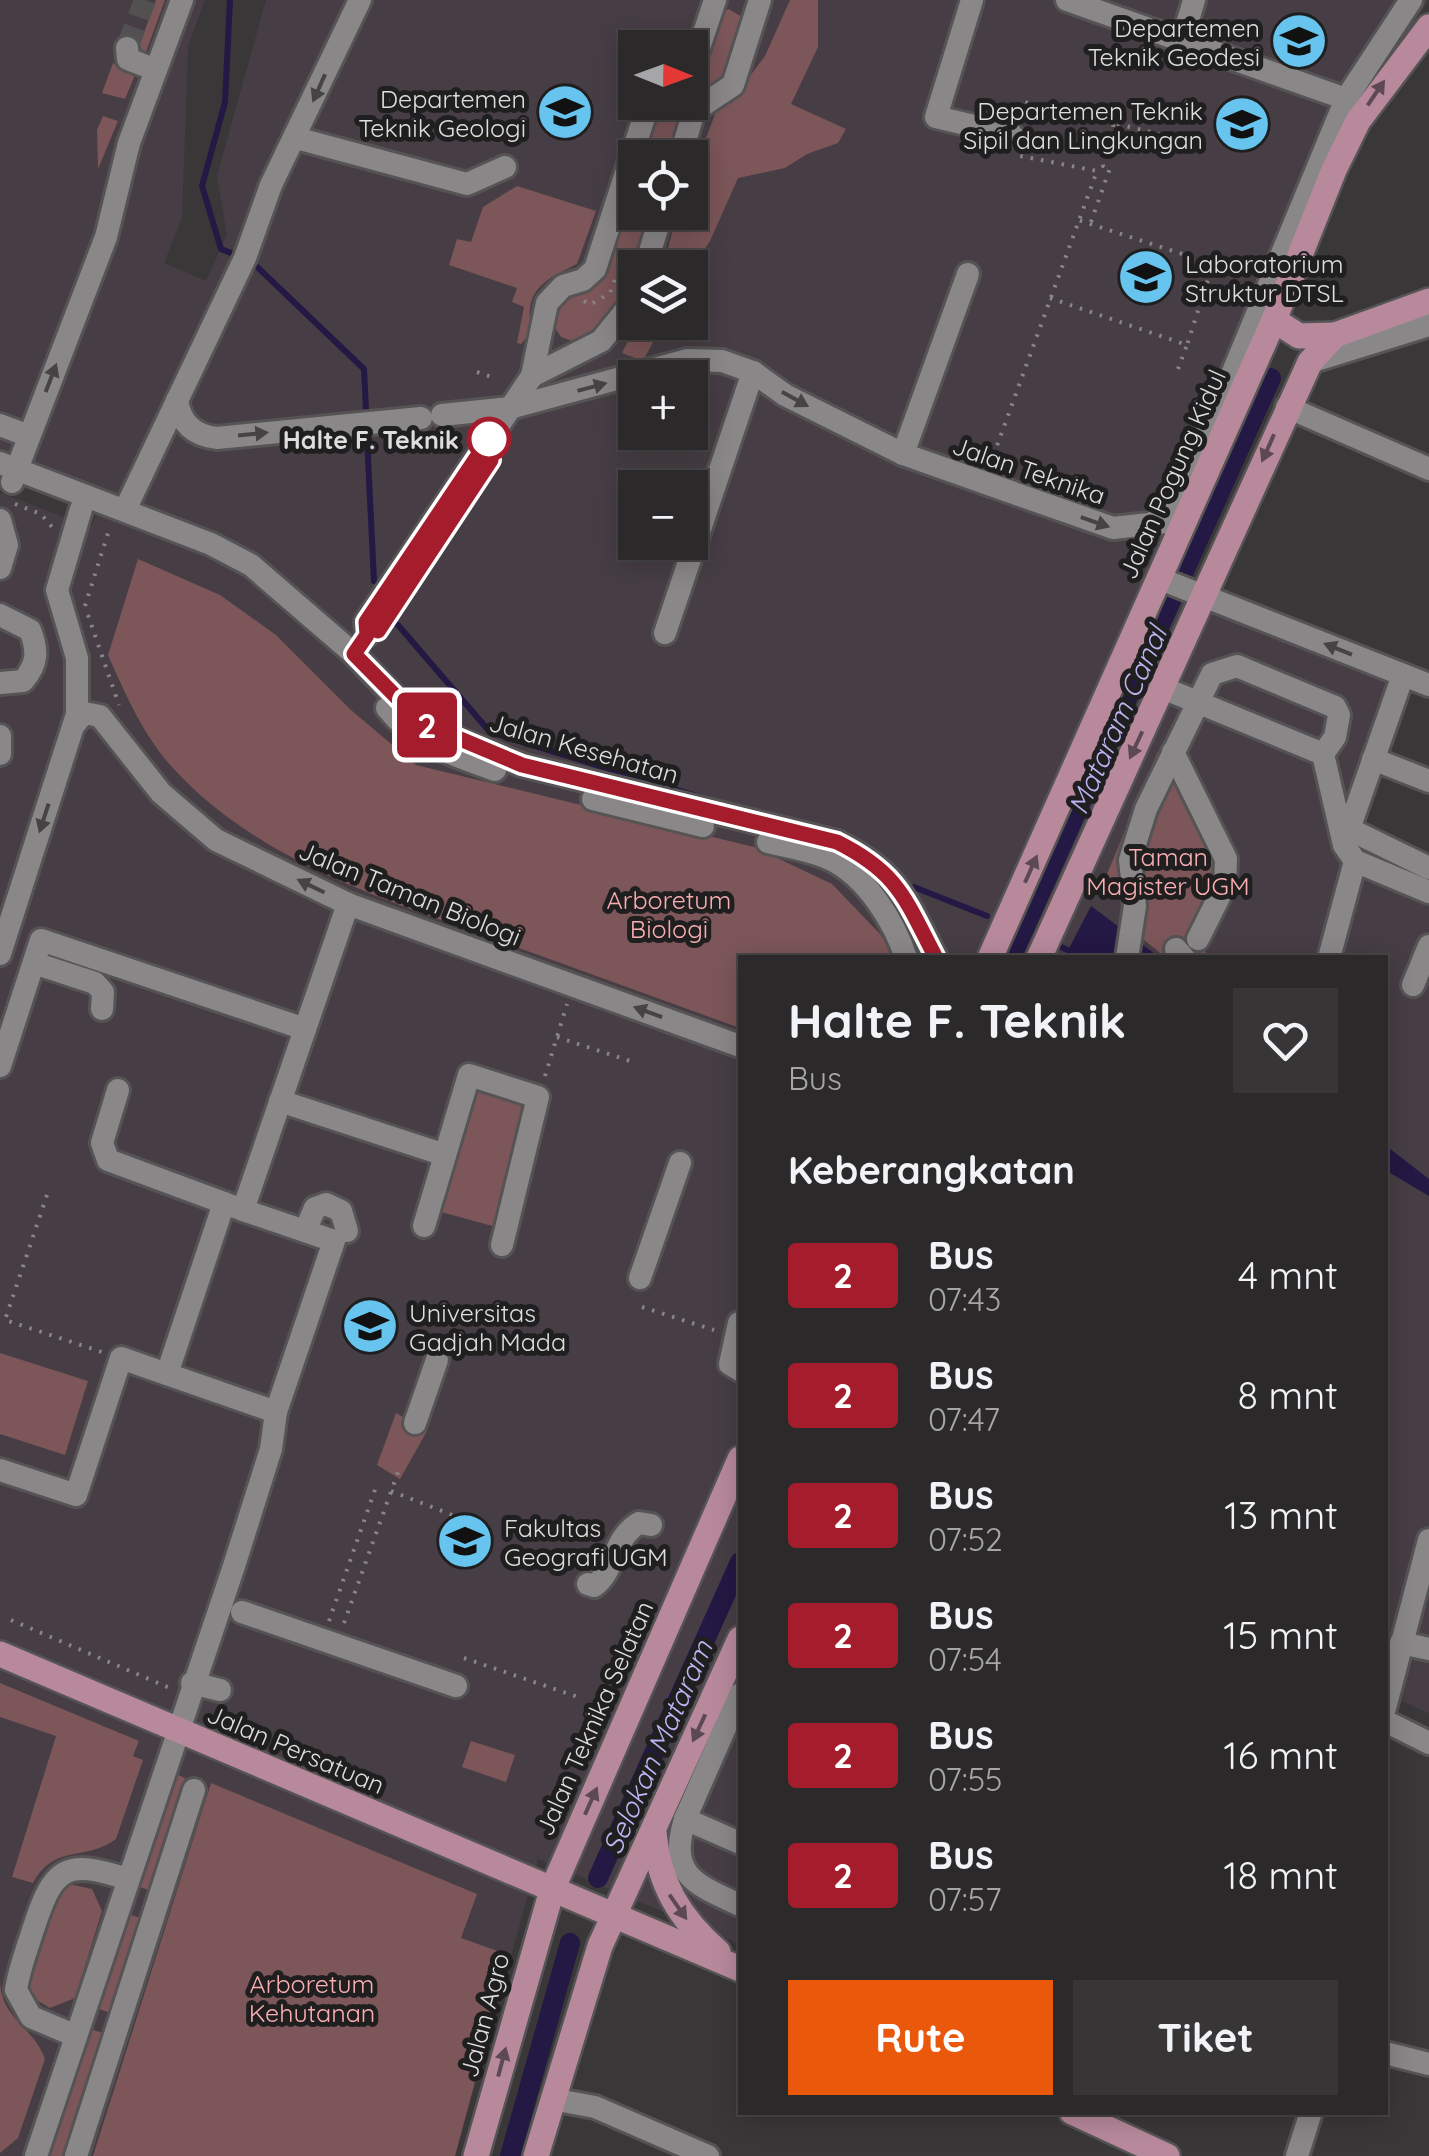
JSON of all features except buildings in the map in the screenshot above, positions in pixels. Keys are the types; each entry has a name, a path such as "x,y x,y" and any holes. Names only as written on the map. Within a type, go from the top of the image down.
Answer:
{"main road":[{"name":"Jalan Pogung Kidul","path":"991,955 1163,580 1185,520 1358,121 1429,27"},
{"path":"1274,320 1299,336 1335,336 1429,301"},
{"path":"1041,955 1287,407 1310,362 1335,336"},
{"name":"Jalan Teknika Selatan","path":"560,1893 738,1464"},
{"path":"536,2156 605,1912 654,1828 738,1644"},
{"name":"Jalan Persatuan","path":"0,1654 738,1968"},
{"path":"654,1828 657,1862 680,1913 738,1968"},
{"name":"Jalan Agro","path":"476,2156 560,1893"},
{"path":"1078,2115 1167,2156"}],"street":[{"path":"6,478 29,436 118,202 129,143 182,0"},
{"path":"119,515 245,258 271,184 360,0"},
{"path":"706,30 715,0"},
{"path":"685,140 694,111 733,85 760,0"},
{"path":"972,0 936,117 1006,147"},
{"path":"1067,0 1346,98"},
{"path":"1183,38 1194,0"},
{"path":"1151,526 1177,496 1211,425 1346,98 1411,0"},
{"path":"127,48 128,59 156,70"},
{"path":"365,637 532,376 547,303 563,286 583,280 595,269 643,120"},
{"path":"296,138 468,184 505,167"},
{"path":"903,454 968,274"},
{"path":"532,376 602,340 618,320"},
{"path":"1310,362 1429,325"},
{"name":"Jalan Teknika","path":"177,400 183,421 208,437 510,408 687,360 722,361 752,372 785,394 903,454 1113,528 1185,520"},
{"path":"665,633 752,372"},
{"path":"1287,407 1429,469"},
{"path":"0,426 29,436"},
{"name":"Jalan Kesehatan","path":"6,478 251,565 365,637 422,723 522,765 834,850 889,874 934,955"},
{"name":"Jalan Kesehatan","path":"6,478 81,509 119,515"},
{"path":"1,945 74,725 79,670 58,583 81,509"},
{"path":"0,520 7,544 0,568"},
{"path":"1163,580 1429,685"},
{"path":"0,615 30,630 36,663 23,681 0,683"},
{"path":"1127,955 1135,906 1130,860 1146,809 1212,674 1237,666 1334,707 1339,715 1335,736 1323,754 1344,845 1354,860 1429,892"},
{"path":"1403,675 1349,830 1429,868"},
{"path":"1162,688 1323,754"},
{"path":"74,725 87,712 114,719"},
{"name":"Jalan Taman Biologi","path":"114,719 160,792 212,837 348,904 738,1045"},
{"path":"0,736 0,754"},
{"path":"1173,752 1226,859 1225,885 1186,948"},
{"path":"1373,759 1429,781"},
{"name":"Jalan Kesehatan","path":"834,850 887,916 905,955"},
{"path":"1330,955 1354,860"},
{"path":"168,1374 233,1207 280,1101 348,904"},
{"path":"0,1066 41,940 305,1029"},
{"path":"1413,985 1429,946"},
{"path":"34,963 94,983 103,992 102,1008"},
{"path":"424,1226 469,1074 538,1097 502,1245"},
{"path":"118,1090 102,1143 108,1160 305,1231 340,1236"},
{"path":"280,1101 445,1154"},
{"path":"640,1278 680,1163"},
{"path":"36,2156 176,1730 185,1685 271,1449 276,1412 340,1236 341,1211 326,1204 315,1208 305,1231"},
{"path":"738,1325 730,1364 738,1369"},
{"path":"0,1470 76,1495 121,1358 276,1412"},
{"path":"415,1423 437,1360"},
{"path":"588,1584 594,1586 603,1578 624,1534 639,1523 651,1525"},
{"path":"1388,1695 1429,1540"},
{"path":"242,1612 456,1686"},
{"path":"1400,1643 1429,1649"},
{"path":"185,1685 220,1690"},
{"path":"738,1698 684,1819 678,1859 687,1876 738,1905"},
{"path":"1388,1722 1429,1743"},
{"path":"76,2156 194,1790"},
{"path":"684,1819 738,1841"},
{"path":"118,2027 79,2026 31,2016 16,1990 46,1891 61,1874 81,1866 156,1910"},
{"path":"1388,2053 1429,2064"},
{"path":"552,2099 595,2107 708,2156"},
{"path":"1297,2156 1310,2115"}],"path":[{"path":"1006,147 1020,100 1189,142"},
{"path":"984,483 1097,171 1006,147 979,148 992,109"},
{"path":"1091,224 1110,168 1103,166 1114,122"},
{"path":"1094,178 1106,182"},
{"path":"1078,220 1213,264 1178,368"},
{"path":"1050,298 1186,345"},
{"path":"477,372 492,376"},
{"path":"6,478 51,525 56,544"},
{"path":"114,719 84,602 119,515"},
{"path":"538,1097 573,985"},
{"path":"557,1038 634,1062"},
{"path":"0,1328 6,1320 46,1195"},
{"path":"642,1307 715,1330 716,1341 732,1346"},
{"path":"6,1320 121,1358"},
{"path":"343,1626 398,1472"},
{"path":"328,1623 377,1484"},
{"path":"391,1491 466,1520"},
{"path":"11,1620 170,1690 185,1685"},
{"path":"464,1658 578,1697"}],"shaded area":[{"name":"Universitas Gadjah Mada","path":"0,0 205,0 188,46 182,217 164,263 206,281 227,235 217,176 266,0 1429,0 1343,125 1150,567 1409,667 1351,828 1429,865 1429,1713 1388,1695 1388,955 738,955 738,1943 538,1859 455,2156 0,2156 0,493 91,527 107,492 0,450"},
{"path":"1091,906 1156,955 1066,955"},
{"path":"1388,1147 1429,1179 1429,1196 1388,1172"}],"green space":[{"path":"156,0 165,0 146,52 140,55 138,49"},
{"path":"790,0 818,0 818,47 791,104 846,129 838,143 807,154 785,168 738,178 704,250 668,250 673,230 708,230 705,140 718,106 735,96 765,56"},
{"path":"729,9 745,19 730,80 708,109 708,34 720,13"},
{"path":"113,63 135,75 125,99 102,93"},
{"path":"103,116 118,121 98,169 97,130"},
{"path":"650,120 700,120 685,140 644,140"},
{"path":"517,186 596,211 577,264 555,275 534,296 530,305 532,331 521,344 517,343 524,307 512,302 517,288 449,265 457,239 471,242 483,207"},
{"path":"618,221 618,230 650,230 643,250 618,250 618,307 605,316 602,330 578,343 561,337 551,322 558,298 599,281"},
{"path":"628,340 654,340 644,360 622,353"},
{"name":"Arboretum Biologi","path":"138,559 220,595 276,635 351,710 416,765 754,847 832,884 881,935 892,955 738,955 738,1027 410,909 282,852 205,799 152,741 108,655"},
{"name":"Taman Magister UGM","path":"1158,751 1199,813 1222,883 1195,936 1208,955 1163,955 1138,935 1107,874"},
{"path":"473,1083 531,1101 496,1227 434,1210"},
{"path":"0,1353 88,1381 65,1455 0,1434"},
{"path":"396,1413 427,1431 400,1479 377,1465"},
{"path":"0,1683 139,1741 133,1756 143,1760 116,1839 51,1862 33,1883 12,1877 56,1736 0,1717"},
{"path":"471,1741 515,1755 506,1782 462,1767"},
{"path":"174,1773 185,1778 149,1890 136,1886"},
{"name":"Arboretum Kehutanan","path":"211,1783 477,1894 461,1938 509,1955 455,2156 93,2156"},
{"path":"69,1884 92,1889 102,1911 75,1998 50,2008 33,1998 28,1985 57,1894"},
{"path":"128,1914 140,1918 110,2013 97,2008"},
{"path":"0,1981 6,2005 45,2059 18,2138 0,2153"},
{"path":"90,2029 103,2033 63,2156 48,2156"}],"waterway":[{"path":"230,0 225,102 202,186 221,249 251,261 364,369 366,410"},
{"name":"Mataram Canal","path":"1181,578 1271,378"},
{"path":"367,438 374,581"},
{"name":"Mataram Canal","path":"1012,955 1175,592"},
{"path":"398,625 490,732 700,797"},
{"path":"914,887 987,916"},
{"path":"1061,947 1079,955"},
{"name":"Selokan Mataram","path":"598,1878 738,1566"},
{"name":"Selokan Mataram","path":"510,2156 570,1943"}],"tunnel":[{"path":"127,48 145,0"}],"bus line":[{"name":"2","path":"378,631 491,460 489,439 366,622 367,635 354,654 422,723 522,765 837,842 872,860 889,874 904,896 934,955"}],"place":[{"name":"Departemen Teknik Geodesi","path":"1299,41"},
{"name":"Departemen Teknik Geologi","path":"565,112"},
{"name":"Departemen Teknik Sipil dan Lingkungan","path":"1242,124"},
{"name":"Laboratorium Struktur DTSL","path":"1146,277"},
{"name":"Halte F. Teknik","path":"489,439"},
{"name":"Universitas Gadjah Mada","path":"370,1326"},
{"name":"Fakultas Geografi UGM","path":"465,1541"}]}
